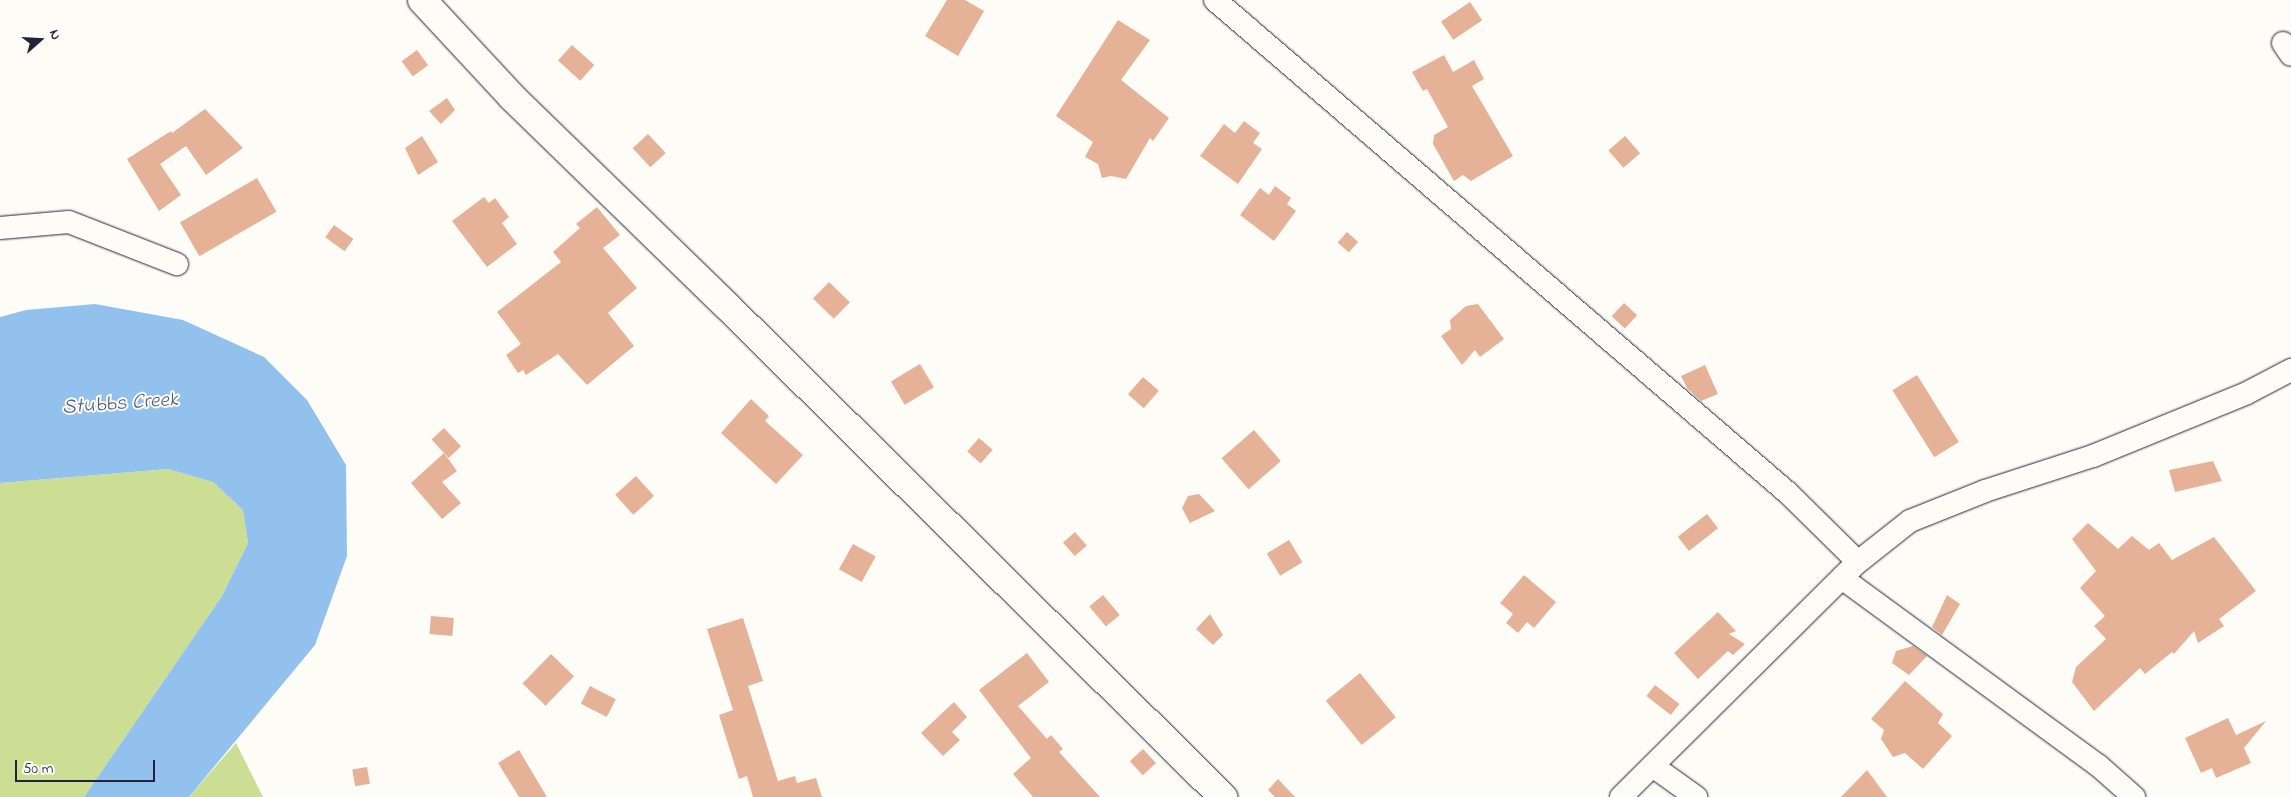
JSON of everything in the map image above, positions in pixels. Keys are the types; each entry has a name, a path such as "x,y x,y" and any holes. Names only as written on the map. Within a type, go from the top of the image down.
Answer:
{"street":[{"path":"422,0 512,97 728,307 1223,797"},
{"path":"1215,0 1788,493 1858,562"},
{"path":"0,228 70,222 177,264"},
{"path":"1621,797 1654,767 1858,562 1910,521 1985,491 2093,456 2247,393 2291,370"},
{"path":"1842,578 2099,766 2134,797"},
{"path":"1654,767 1696,797"}],"green space":[{"path":"168,469 213,482 243,510 248,543 222,596 84,797 0,797 0,483"},
{"path":"236,743 263,797 189,797"}],"water":[{"name":"Stubbs Creek","path":"95,304 183,320 264,357 307,400 346,465 347,556 315,645 189,797 84,797 222,596 248,543 243,510 213,482 168,469 0,483 0,317 26,310"}],"building":[{"path":"947,0 965,0 984,11 958,56 925,36"},
{"path":"1470,2 1482,20 1453,40 1441,22"},
{"path":"1118,20 1150,40 1121,80 1169,118 1153,141 1150,138 1126,179 1111,176 1102,178 1098,164 1085,157 1093,142 1056,116"},
{"path":"572,45 594,65 580,81 558,61"},
{"path":"417,50 428,65 413,77 402,61"},
{"path":"1444,55 1453,72 1474,60 1484,79 1472,86 1513,156 1471,181 1463,175 1454,181 1433,144 1434,135 1448,127 1427,89 1423,91 1412,72"},
{"path":"447,98 455,110 441,124 429,111"},
{"path":"205,109 243,148 206,175 186,146 160,164 181,195 159,211 127,159 171,131 172,133"},
{"path":"1244,121 1260,133 1253,143 1262,149 1238,184 1200,156 1224,124 1235,133"},
{"path":"648,134 666,153 650,167 633,148"},
{"path":"422,136 438,162 418,175 405,148"},
{"path":"1625,136 1640,153 1623,168 1608,150"},
{"path":"257,178 276,212 199,256 180,222"},
{"path":"1275,186 1291,198 1287,204 1296,211 1274,241 1240,215 1260,188 1269,195"},
{"path":"484,197 489,203 495,198 509,217 502,223 517,244 487,267 452,221"},
{"path":"597,207 620,235 603,248 637,288 608,313 634,346 587,385 558,354 526,375 523,370 518,373 506,355 521,344 497,312 561,262 553,252 580,228 576,224"},
{"path":"334,225 353,239 345,251 325,237"},
{"path":"1347,232 1358,242 1349,252 1338,242"},
{"path":"829,282 850,302 834,319 813,299"},
{"path":"1624,303 1637,315 1625,328 1612,316"},
{"path":"1478,304 1504,339 1480,357 1475,350 1462,365 1441,336 1451,329 1450,320 1466,306"},
{"path":"920,364 934,387 905,405 891,382"},
{"path":"1705,365 1718,394 1701,401 1687,388 1681,376"},
{"path":"1917,375 1959,442 1934,457 1892,390"},
{"path":"1143,377 1159,391 1144,408 1128,394"},
{"path":"751,399 769,416 765,421 803,455 776,484 721,433"},
{"path":"444,428 461,446 449,458 432,440"},
{"path":"1254,430 1281,461 1248,489 1222,458"},
{"path":"979,438 993,450 981,463 967,452"},
{"path":"444,453 457,471 442,482 461,503 442,519 411,483"},
{"path":"2213,461 2222,481 2175,492 2169,470"},
{"path":"636,476 654,496 633,515 615,495"},
{"path":"1199,494 1215,511 1190,523 1182,508 1188,496"},
{"path":"1707,514 1718,528 1689,551 1678,537"},
{"path":"2088,523 2118,549 2132,536 2149,550 2159,543 2172,560 2214,537 2256,591 2219,619 2224,626 2198,643 2194,631 2174,654 2172,652 2145,674 2140,668 2094,711 2072,682 2076,667 2106,639 2094,626 2105,616 2080,588 2096,571 2072,539"},
{"path":"1075,532 1087,546 1075,556 1063,542"},
{"path":"1289,540 1302,562 1280,576 1267,553"},
{"path":"853,544 876,557 862,582 839,569"},
{"path":"1524,575 1556,602 1534,628 1527,622 1518,633 1506,623 1513,614 1500,603"},
{"path":"1103,595 1120,615 1106,626 1089,607"},
{"path":"1947,595 1960,604 1942,635 1932,627"},
{"path":"1718,612 1736,631 1729,634 1745,644 1733,655 1728,651 1698,679 1674,653"},
{"path":"1210,614 1223,635 1213,645 1196,629"},
{"path":"431,616 454,618 452,636 429,634"},
{"path":"743,618 763,681 748,686 778,781 795,776 797,783 816,778 822,797 753,797 747,776 739,779 719,715 733,710 707,629"},
{"path":"1913,646 1927,656 1909,675 1892,663 1896,651"},
{"path":"1027,653 1049,682 1018,706 1047,739 1051,735 1063,749 1059,752 1100,797 1033,797 1013,774 1031,758 979,690"},
{"path":"551,654 574,676 546,706 523,683"},
{"path":"1360,673 1396,717 1362,745 1326,701"},
{"path":"1905,681 1943,714 1938,723 1952,736 1923,769 1905,753 1893,757 1881,739 1884,730 1871,719"},
{"path":"1655,685 1679,704 1671,715 1646,696"},
{"path":"590,686 616,699 607,717 581,704"},
{"path":"954,702 967,717 952,732 960,740 943,756 921,733"},
{"path":"2228,718 2236,735 2266,721 2244,748 2251,763 2216,778 2212,768 2201,773 2185,738"},
{"path":"1143,749 1156,763 1143,775 1130,761"},
{"path":"519,750 547,797 519,797 498,763"},
{"path":"367,767 370,784 355,786 352,770"},
{"path":"1867,770 1887,797 1841,797"},
{"path":"1278,779 1295,797 1275,797 1268,790"}]}
